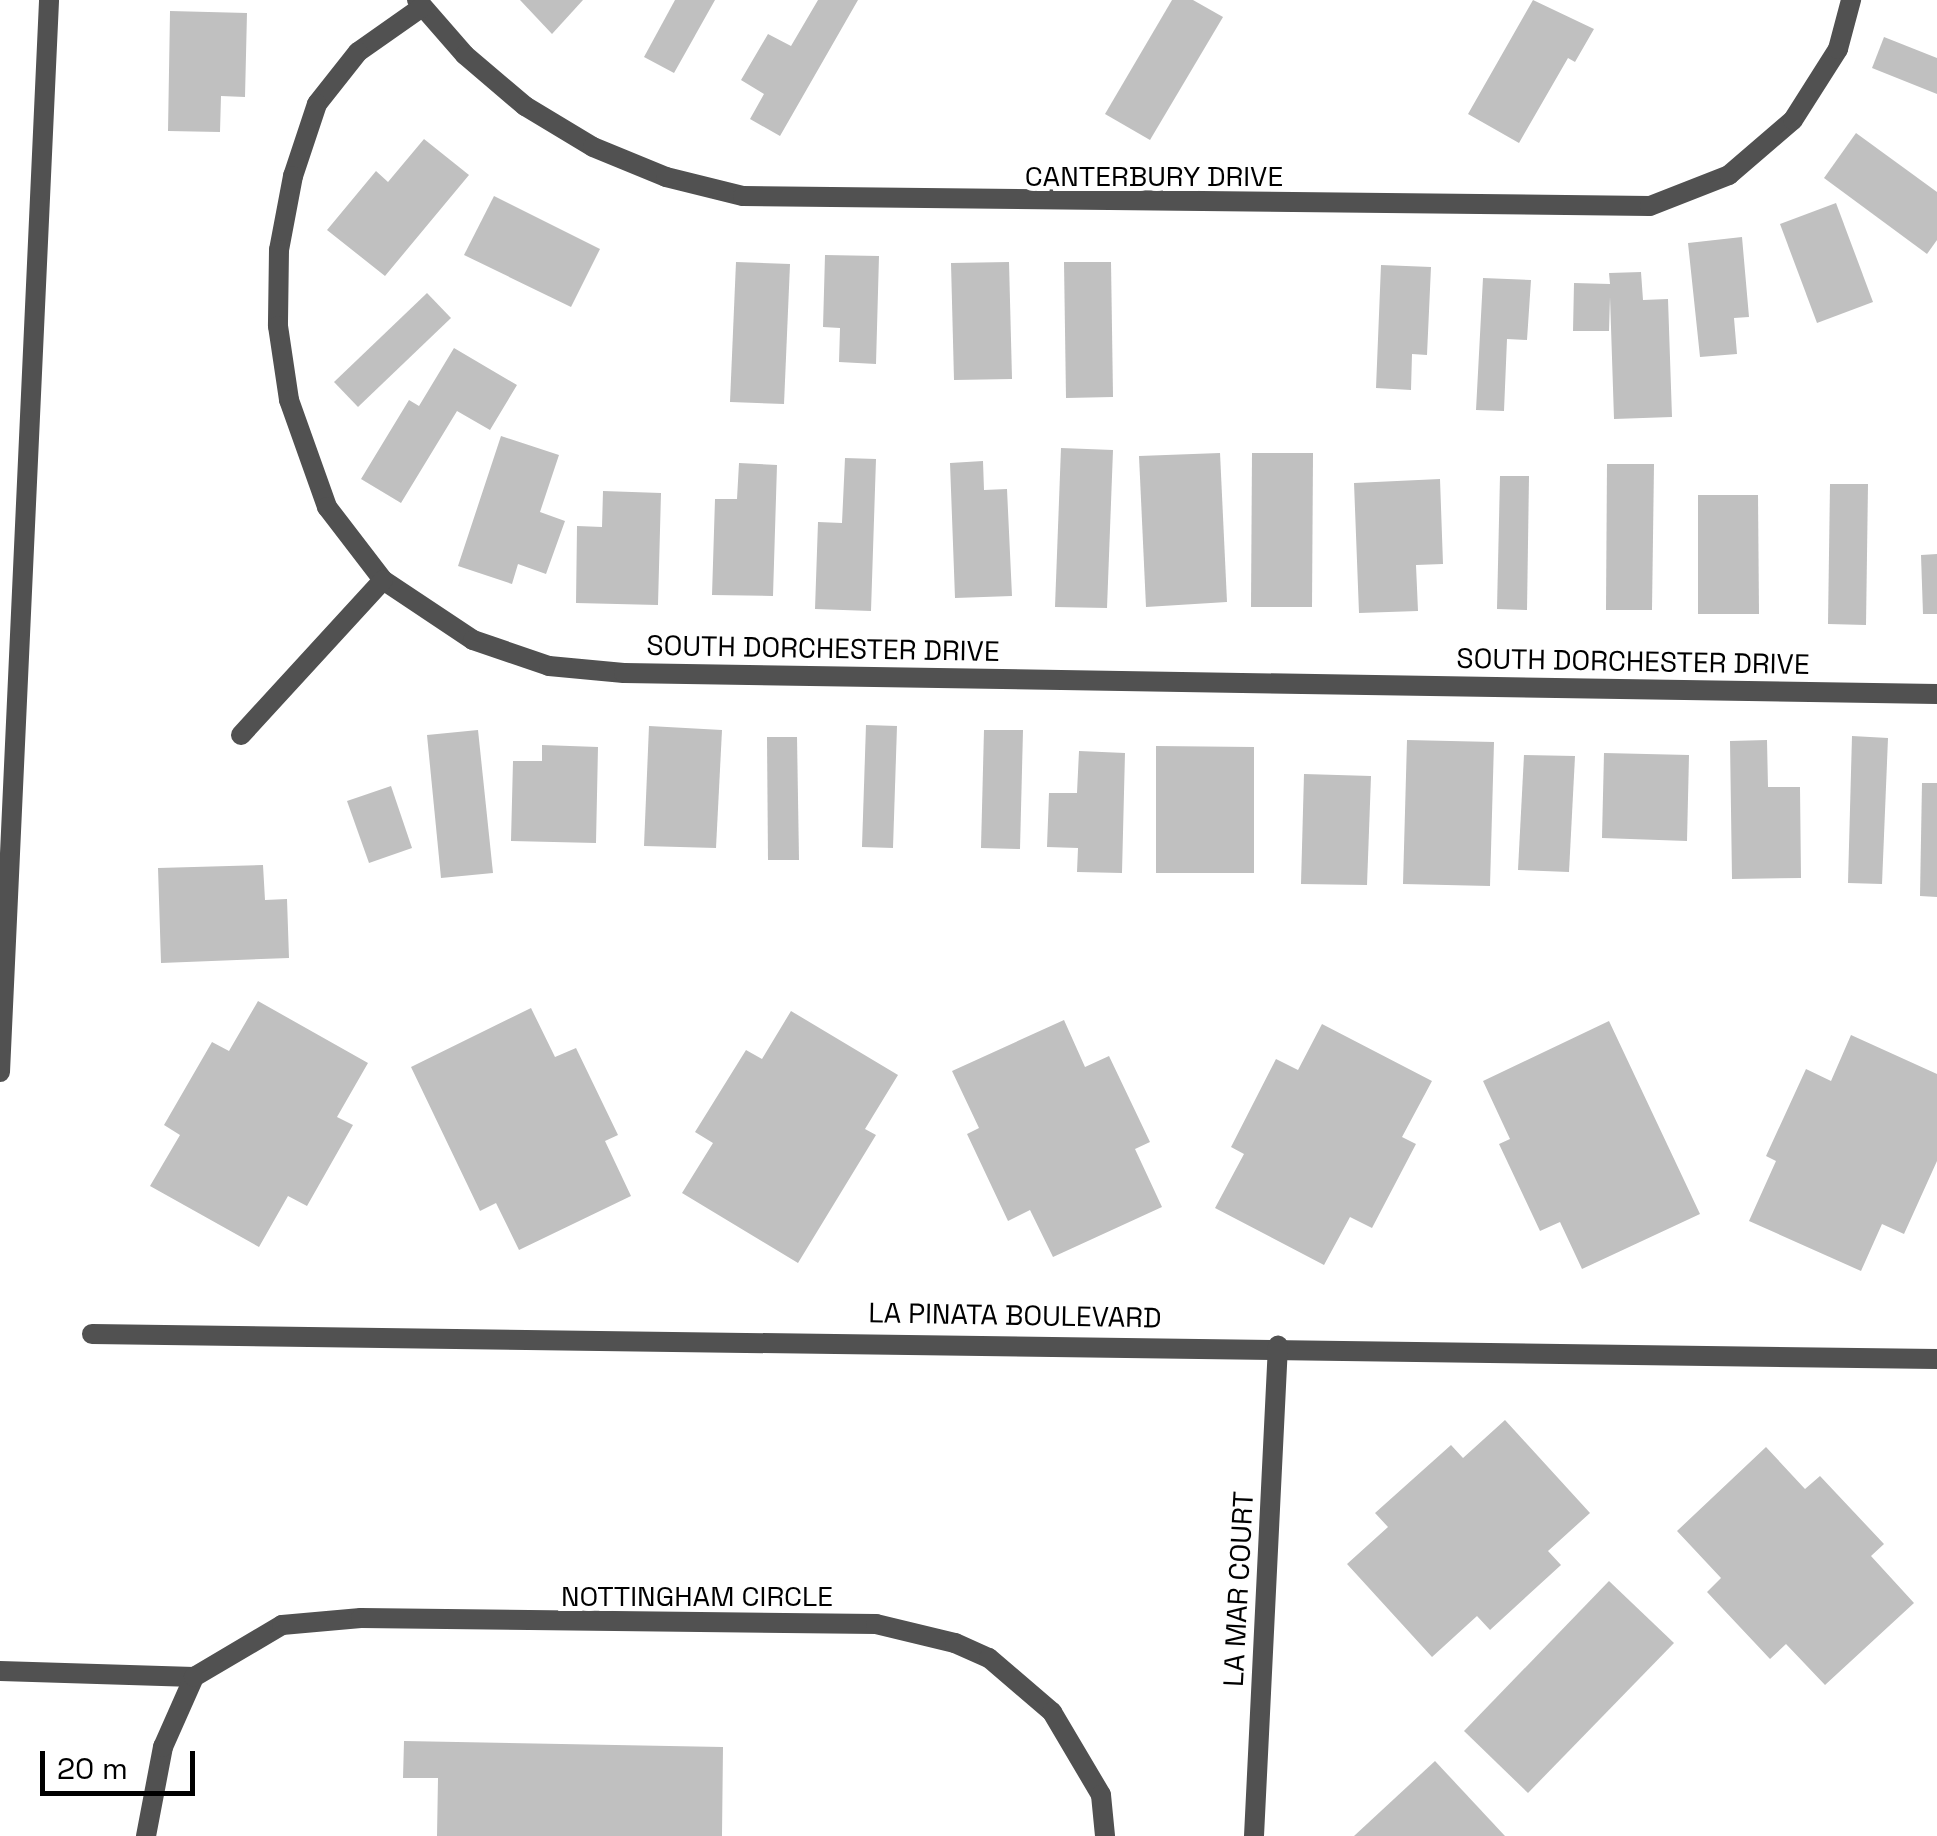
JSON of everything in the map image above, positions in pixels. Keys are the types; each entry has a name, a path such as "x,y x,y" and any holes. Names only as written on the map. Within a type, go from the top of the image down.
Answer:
{"street":[{"path":"0,1072 49,0"},
{"name":"CANTERBURY DRIVE","path":"420,3 525,106 592,147 666,177 743,196 1650,206 1728,175 1794,120 1838,49 1852,0"},
{"name":"SOUTH DORCHESTER DRIVE","path":"420,3 358,52 317,104 292,176 280,250 278,326 289,400 328,507 383,580 473,640 549,666 624,673 1937,694"},
{"path":"241,735 383,580"},
{"name":"LA PINATA BOULEVARD","path":"92,1334 1278,1346 1937,1359"},
{"name":"LA MAR COURT","path":"1254,1836 1278,1346"},
{"name":"NOTTINGHAM CIRCLE","path":"194,1677 282,1625 362,1618 876,1624 954,1643 989,1658 1022,1684 1074,1746 1101,1795 1105,1836"},
{"path":"0,1671 194,1677 163,1746 146,1836"}],"building":[{"path":"520,0 583,0 552,34"},
{"path":"675,0 715,0 674,73 644,57"},
{"path":"818,0 858,0 780,136 750,119 764,94 741,80 768,34 791,46"},
{"path":"1172,0 1193,0 1223,17 1150,140 1105,114"},
{"path":"1533,0 1594,29 1575,62 1568,58 1519,143 1468,114"},
{"path":"170,11 247,13 245,97 221,96 220,132 168,131"},
{"path":"1884,37 1937,58 1937,94 1872,68"},
{"path":"1856,133 1937,192 1937,240 1927,254 1824,178"},
{"path":"424,139 469,175 385,276 327,230 376,171 388,182"},
{"path":"494,196 600,249 571,307 464,255"},
{"path":"1836,203 1873,302 1817,323 1780,224"},
{"path":"1742,237 1749,317 1734,318 1737,354 1700,357 1688,243"},
{"path":"825,255 879,256 876,364 839,362 840,328 823,327"},
{"path":"736,262 790,264 784,404 730,402"},
{"path":"1009,262 1012,379 954,380 951,263"},
{"path":"1064,262 1111,262 1113,397 1066,398"},
{"path":"1381,265 1431,267 1427,355 1412,354 1411,390 1376,388"},
{"path":"1641,272 1643,300 1668,299 1672,417 1614,419 1610,297 1609,331 1573,331 1574,283 1610,284 1609,273"},
{"path":"1483,278 1531,280 1527,340 1507,339 1504,411 1476,410"},
{"path":"427,293 451,318 358,407 334,382"},
{"path":"454,348 517,385 490,430 457,411 401,503 361,479 409,400 419,406"},
{"path":"501,436 559,455 540,512 565,521 546,574 518,564 512,584 458,566"},
{"path":"1061,448 1113,450 1107,608 1055,607"},
{"path":"1220,453 1227,602 1146,607 1139,456"},
{"path":"1252,453 1313,453 1312,607 1251,607"},
{"path":"845,458 876,459 871,611 815,609 818,522 842,523"},
{"path":"983,461 984,490 1007,489 1012,596 955,598 950,463"},
{"path":"739,463 777,465 773,596 712,595 715,499 737,499"},
{"path":"1607,464 1654,464 1652,610 1606,610"},
{"path":"1500,476 1529,476 1527,610 1497,609"},
{"path":"1440,479 1443,564 1416,565 1418,611 1359,613 1354,483"},
{"path":"1830,484 1868,484 1866,625 1828,624"},
{"path":"603,491 661,493 658,605 576,603 577,526 602,527"},
{"path":"1698,495 1758,495 1759,614 1698,614"},
{"path":"1937,554 1937,614 1923,614 1921,555"},
{"path":"866,725 897,726 893,848 862,847"},
{"path":"649,726 722,730 716,848 644,846"},
{"path":"478,730 493,873 441,878 427,735"},
{"path":"984,730 1023,730 1020,849 981,848"},
{"path":"1852,736 1888,738 1882,884 1848,883"},
{"path":"767,737 797,737 799,860 768,860"},
{"path":"1407,740 1494,742 1490,886 1403,884"},
{"path":"1767,740 1768,787 1800,787 1801,878 1732,879 1730,741"},
{"path":"542,745 598,747 596,843 511,841 513,761 542,761"},
{"path":"1156,746 1254,747 1254,873 1156,873"},
{"path":"1079,751 1125,753 1122,873 1077,872 1078,848 1047,847 1049,793 1077,793"},
{"path":"1604,753 1689,755 1687,841 1602,838"},
{"path":"1524,755 1575,756 1569,872 1518,870"},
{"path":"1304,774 1371,776 1367,885 1301,884"},
{"path":"1922,783 1937,783 1937,897 1920,896"},
{"path":"391,786 412,848 369,863 347,801"},
{"path":"263,865 265,900 287,899 289,958 161,963 158,868"},
{"path":"258,1001 368,1063 337,1117 353,1125 307,1206 288,1196 259,1247 150,1186 180,1135 164,1125 212,1042 229,1051"},
{"path":"531,1008 555,1057 576,1048 618,1135 605,1141 631,1196 519,1250 496,1203 480,1211 411,1067"},
{"path":"791,1011 898,1075 865,1129 876,1135 798,1263 682,1193 713,1143 695,1132 746,1050 762,1059"},
{"path":"1064,1020 1085,1067 1109,1056 1150,1142 1135,1149 1162,1207 1053,1257 1030,1210 1008,1221 967,1134 979,1128 952,1071"},
{"path":"1609,1021 1700,1214 1582,1269 1560,1222 1540,1231 1499,1144 1510,1139 1483,1081"},
{"path":"1322,1024 1432,1081 1402,1137 1416,1144 1372,1228 1350,1217 1324,1265 1215,1208 1244,1154 1231,1147 1276,1059 1298,1070"},
{"path":"1851,1035 1937,1074 1937,1161 1904,1234 1882,1224 1861,1271 1749,1221 1776,1161 1766,1156 1806,1069 1831,1081"},
{"path":"1505,1420 1590,1513 1548,1551 1561,1565 1490,1630 1477,1616 1432,1657 1347,1564 1388,1527 1375,1513 1451,1445 1463,1458"},
{"path":"1766,1447 1805,1489 1820,1476 1884,1544 1871,1556 1914,1603 1825,1685 1786,1644 1770,1659 1707,1592 1721,1578 1677,1531"},
{"path":"1609,1581 1674,1643 1528,1793 1464,1731"},
{"path":"404,1741 723,1747 722,1836 437,1836 438,1778 403,1778"},
{"path":"1435,1761 1505,1836 1354,1836"}]}
